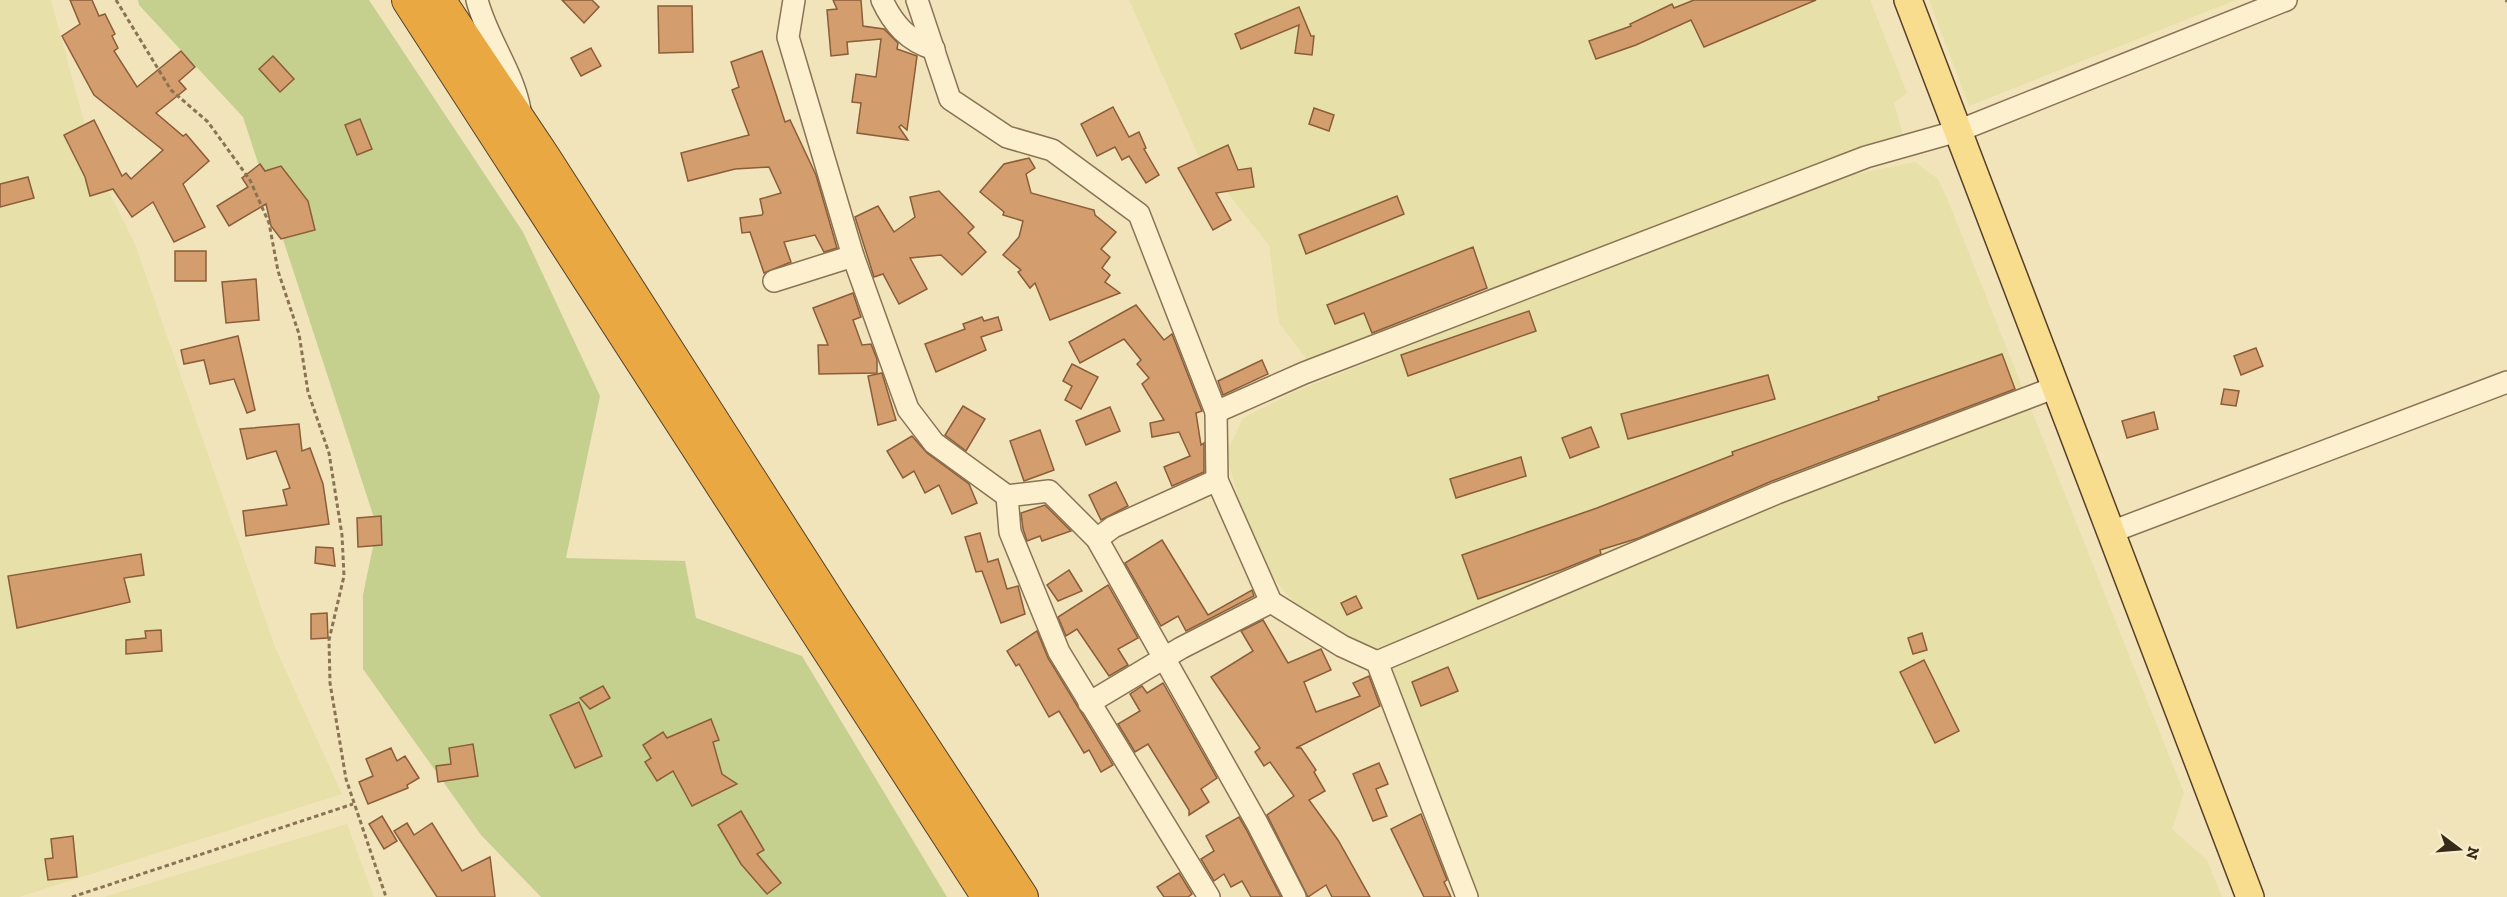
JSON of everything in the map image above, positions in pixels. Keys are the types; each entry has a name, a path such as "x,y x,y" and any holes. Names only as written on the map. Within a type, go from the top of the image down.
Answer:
{"highway":[{"path":"408,0 988,897"},
{"path":"439,0 524,127 1022,897"}],"main road":[{"path":"1908,0 2250,897"}],"street":[{"path":"477,0 483,22 516,89 524,127"},
{"path":"794,0 788,37 853,256 908,410 934,443 1007,496 1049,491 1097,539 1268,842 1295,897"},
{"path":"882,0 891,21 920,45 934,49"},
{"path":"917,0 951,99 1007,137 1052,150 1139,214 1216,412 1217,480 1271,602 1342,646 1377,662 1467,897"},
{"path":"1216,412 1304,373 1854,161 1958,131 2286,0"},
{"path":"774,281 853,256"},
{"path":"2111,532 2507,382"},
{"path":"1377,662 1777,493 2056,387"},
{"path":"1097,539 1113,526 1217,480"},
{"path":"1007,496 1010,532 1059,652 1209,897"},
{"path":"1089,703 1165,660 1181,648 1271,602"}],"path":[{"path":"116,0 171,90 208,122 250,180 268,223 278,271 299,333 308,392 329,453 342,535 344,576 329,640 330,672 338,731 353,804 386,897"},
{"path":"72,897 353,804"}],"shaded area":[{"path":"0,0 51,0 96,166 135,244 275,647 342,794 19,897 0,897"},
{"path":"1129,0 1870,0 1907,93 1894,103 1903,135 1311,365 1279,323 1269,245 1199,157"},
{"path":"1929,0 2236,0 1969,106"},
{"path":"1915,162 1938,179 1947,198 2184,793 2172,829 2207,860 2222,897 1466,897 1383,649 1331,647 1275,580 1240,504 1226,454 1243,418 1294,392 1679,238 1842,177"},
{"path":"347,824 374,897 104,897"}],"green space":[{"path":"138,0 369,0 523,232 600,396 566,558 685,561 696,618 802,656 947,897 541,897 481,835 363,669 363,595 377,527 243,117 139,5"}],"building":[{"path":"70,0 92,0 99,16 105,14 115,34 112,36 118,48 114,51 137,87 181,51 195,67 179,81 186,89 156,113 183,136 186,134 209,161 183,184 205,227 174,242 153,202 132,217 113,189 90,196 85,177 64,135 94,120 122,176 126,173 131,179 163,150 94,95 62,36 80,24"},
{"path":"562,0 592,0 599,7 584,23"},
{"path":"833,0 861,0 863,26 884,29 898,43 897,49 917,56 907,130 901,125 899,127 908,140 857,133 861,103 852,102 856,74 876,77 881,39 847,42 848,54 831,56 827,10 837,9"},
{"path":"1694,0 1816,0 1704,47 1691,20 1636,45 1596,59 1589,41 1631,26 1630,24 1672,4 1674,8"},
{"path":"658,6 692,6 693,52 659,53"},
{"path":"1299,7 1311,36 1314,36 1312,55 1295,53 1299,25 1241,49 1235,34"},
{"path":"591,48 601,66 581,76 571,58"},
{"path":"762,51 785,122 790,120 816,175 837,248 824,252 815,235 784,242 791,262 764,273 750,232 742,233 740,218 762,215 760,199 781,193 769,167 735,169 688,181 681,153 749,135 732,90 739,87 731,62"},
{"path":"273,56 294,79 280,92 259,69"},
{"path":"1113,107 1129,137 1139,132 1146,148 1144,149 1159,175 1146,183 1129,156 1122,160 1115,147 1097,156 1081,124"},
{"path":"1314,108 1334,115 1329,131 1309,124"},
{"path":"360,119 372,149 357,155 345,125"},
{"path":"1228,145 1238,170 1251,168 1254,187 1216,193 1231,220 1213,230 1178,168"},
{"path":"1029,158 1035,168 1026,174 1031,193 1094,210 1095,215 1116,232 1101,249 1110,257 1102,268 1110,275 1105,282 1120,293 1050,320 1035,283 1030,288 1018,272 1021,270 1003,255 1019,237 1023,221 1003,215 1004,212 980,192 1004,164"},
{"path":"260,164 265,171 281,166 308,201 315,230 281,239 271,226 266,204 229,226 217,206 248,187 242,178"},
{"path":"28,177 34,198 0,207 0,184"},
{"path":"939,191 974,227 968,233 986,252 962,275 941,255 910,258 927,289 899,304 883,274 874,277 855,217 878,206 894,232 915,217 910,197"},
{"path":"1397,196 1404,214 1306,254 1299,235"},
{"path":"1473,247 1487,288 1372,333 1364,313 1335,324 1327,305"},
{"path":"175,251 206,251 206,281 175,281"},
{"path":"256,279 259,320 226,323 222,282"},
{"path":"853,293 861,317 853,320 862,345 871,344 877,359 877,373 819,374 818,345 828,345 813,308"},
{"path":"1136,305 1164,340 1172,334 1202,411 1196,413 1201,445 1204,443 1204,472 1172,486 1164,467 1190,456 1179,432 1152,437 1150,423 1164,420 1142,384 1149,378 1137,364 1141,360 1124,339 1080,363 1069,342"},
{"path":"1529,311 1536,331 1408,376 1401,355"},
{"path":"982,317 984,321 998,317 1002,330 981,337 986,350 936,372 925,344 965,329 963,324"},
{"path":"238,336 255,410 247,413 234,379 210,384 204,360 184,364 181,350"},
{"path":"2256,348 2263,366 2241,375 2234,356"},
{"path":"2002,354 2015,389 1772,481 1639,538 1600,550 1601,554 1561,570 1478,599 1462,555 1597,508 1733,455 1732,452 1879,400 1878,397"},
{"path":"1262,360 1268,374 1223,395 1218,381"},
{"path":"1072,364 1098,377 1081,409 1065,400 1072,386 1063,381"},
{"path":"882,373 896,420 878,425 868,376"},
{"path":"1768,375 1775,399 1628,439 1621,414"},
{"path":"2224,389 2239,391 2236,406 2221,404"},
{"path":"963,406 985,419 966,451 945,435"},
{"path":"1110,407 1120,431 1086,445 1076,421"},
{"path":"2154,412 2158,429 2127,438 2122,421"},
{"path":"299,424 302,451 310,448 323,484 329,524 246,536 243,511 287,505 283,490 290,488 276,451 247,459 240,429"},
{"path":"1591,427 1599,447 1570,458 1562,438"},
{"path":"1040,430 1054,470 1024,481 1010,441"},
{"path":"912,436 927,453 969,484 977,503 952,514 939,485 925,493 914,471 903,478 887,451"},
{"path":"1521,457 1526,476 1456,498 1450,479"},
{"path":"1116,482 1128,506 1101,520 1089,495"},
{"path":"1045,505 1071,531 1042,541 1040,536 1027,541 1021,513"},
{"path":"381,516 382,545 358,547 357,518"},
{"path":"980,533 988,562 998,559 1007,589 1018,586 1025,614 1001,623 982,571 976,572 965,537"},
{"path":"1162,540 1208,615 1252,590 1254,596 1186,631 1178,616 1161,626 1125,563"},
{"path":"316,547 333,548 335,566 315,563"},
{"path":"141,554 144,575 124,578 130,602 17,628 8,576"},
{"path":"1069,570 1082,591 1058,601 1047,585"},
{"path":"1108,585 1138,638 1118,649 1128,665 1109,676 1077,629 1066,636 1058,617"},
{"path":"1356,596 1362,608 1347,615 1341,603"},
{"path":"327,613 328,638 311,639 311,614"},
{"path":"1263,620 1288,663 1321,649 1331,670 1304,682 1316,712 1360,696 1353,683 1369,676 1380,706 1296,748 1301,748 1316,770 1314,772 1325,791 1309,800 1338,840 1370,897 1332,897 1326,885 1308,897 1267,815 1294,796 1270,762 1264,766 1255,752 1260,748 1211,677 1253,651 1241,631"},
{"path":"161,630 162,651 126,654 126,640 146,638 145,631"},
{"path":"1037,631 1048,658 1113,765 1101,772 1089,750 1084,753 1059,711 1049,717 1019,664 1016,666 1007,651"},
{"path":"1922,633 1927,650 1913,654 1908,638"},
{"path":"1924,660 1959,731 1935,743 1900,672"},
{"path":"1448,667 1458,691 1421,706 1412,682"},
{"path":"1163,683 1217,778 1201,789 1209,802 1189,815 1189,810 1148,744 1135,752 1118,724 1140,711 1130,694 1142,686 1147,693"},
{"path":"603,686 610,698 590,709 580,698"},
{"path":"579,702 602,756 575,768 550,715"},
{"path":"711,719 719,740 713,742 722,774 737,784 692,806 673,771 657,781 645,762 651,758 643,745 663,732 667,738"},
{"path":"473,744 478,776 438,782 436,766 451,764 449,748"},
{"path":"391,748 397,761 405,756 419,778 407,785 408,788 368,804 359,782 373,776 366,759"},
{"path":"1379,763 1388,784 1376,789 1387,816 1373,821 1353,774"},
{"path":"741,811 764,850 757,854 781,883 767,894 741,864 718,825"},
{"path":"1421,814 1447,880 1444,882 1451,897 1424,897 1391,829"},
{"path":"382,816 397,841 384,849 369,824"},
{"path":"1239,817 1281,897 1251,897 1242,881 1231,887 1224,874 1214,881 1201,859 1214,851 1206,836"},
{"path":"407,823 414,835 432,823 462,871 490,857 495,897 437,897 394,831"},
{"path":"73,836 77,877 48,880 45,859 53,858 51,839"},
{"path":"1179,873 1192,894 1188,897 1164,897 1157,887"}]}
